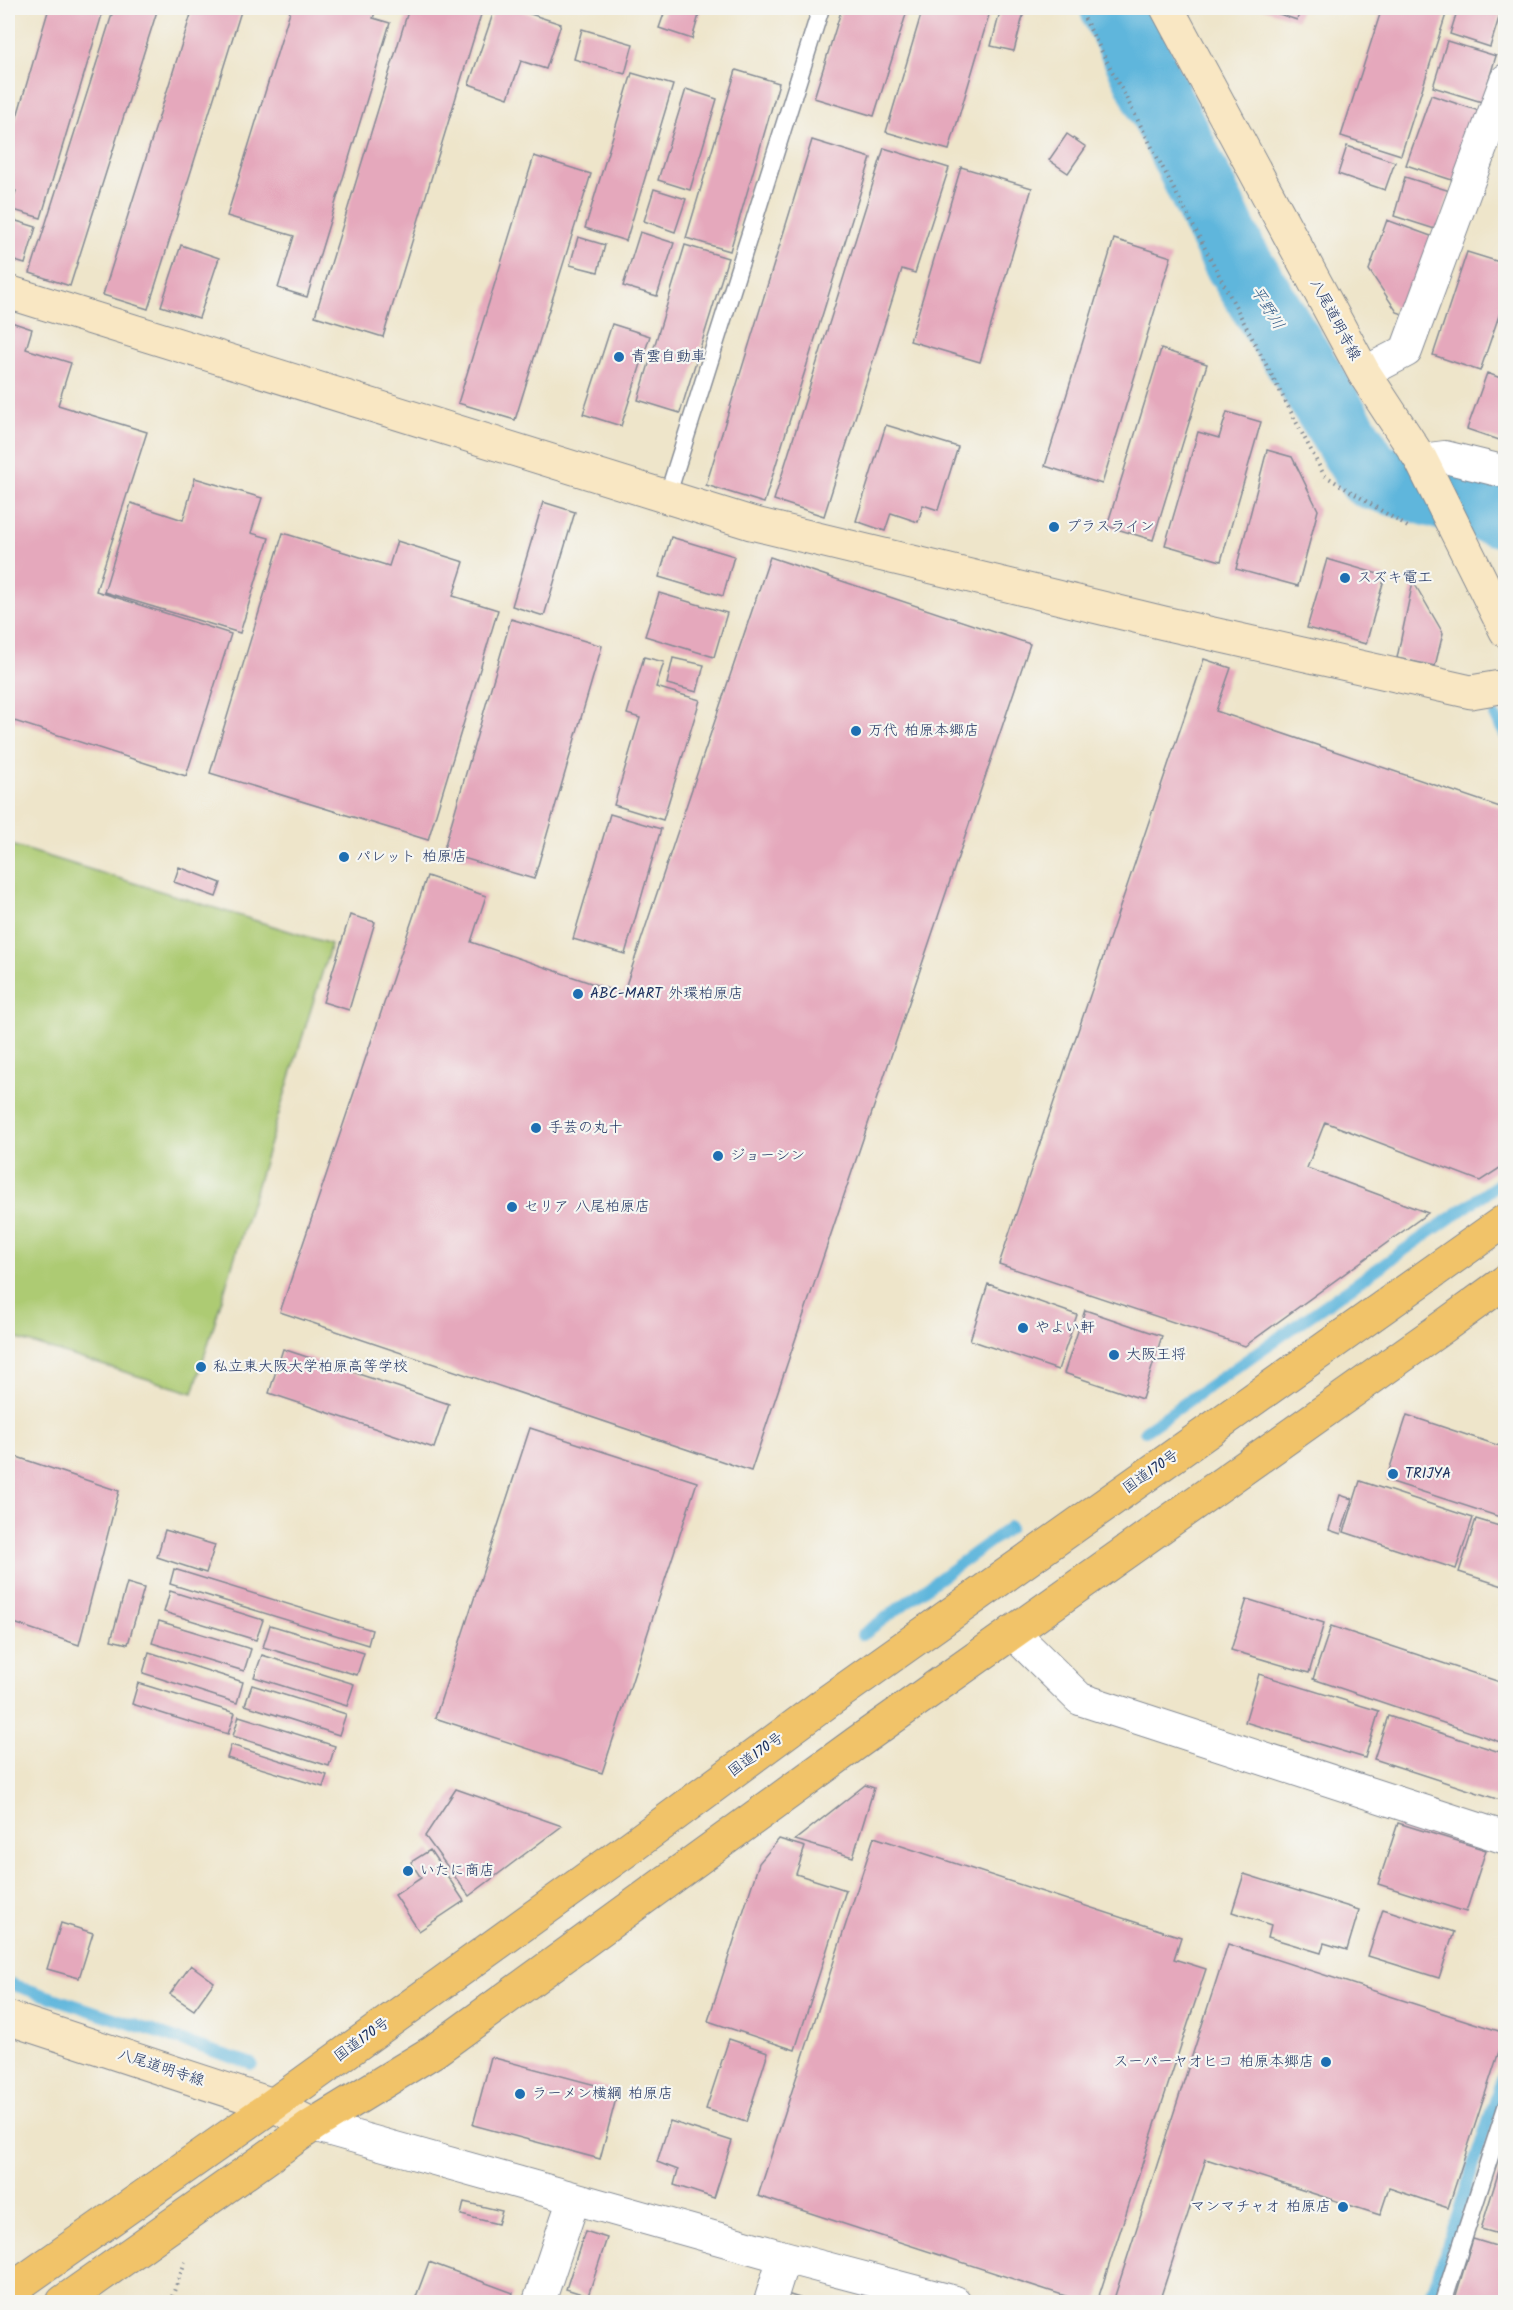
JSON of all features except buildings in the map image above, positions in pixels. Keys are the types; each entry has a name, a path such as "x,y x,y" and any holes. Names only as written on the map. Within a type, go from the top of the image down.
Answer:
{"highway":[{"name":"国道170号","path":"8,2292 273,2105 827,1702 1506,1220"},
{"path":"63,2302 313,2125 434,2050 1012,1632 1506,1281"}],"street":[{"name":"八尾道明寺線","path":"1167,8 1364,373 1420,460 1506,631"},
{"path":"1364,373 1406,351 1506,80"},
{"path":"8,292 751,524 1175,626 1471,692 1506,686"},
{"path":"1420,460 1445,457 1506,472"},
{"path":"1012,1632 1080,1700 1506,1838"},
{"name":"八尾道明寺線","path":"8,2018 273,2105 313,2125"},
{"path":"313,2125 784,2257 955,2302"},
{"path":"539,2302 574,2198"},
{"path":"770,2302 784,2257"}],"lane":[{"path":"667,497 821,8"},
{"path":"1443,2302 1506,2107"}],"path":[{"path":"1080,8 1324,475 1411,529"}],"green space":[{"path":"8,844 331,944 193,1393 8,1336"}],"waterway":[{"name":"平野川","path":"1114,8 1234,256 1370,475 1506,515"},
{"path":"1370,475 1379,489"},
{"path":"1495,717 1506,736"},
{"path":"1145,1431 1506,1179"},
{"path":"862,1635 1010,1527"},
{"path":"8,1983 252,2064"},
{"path":"1429,2302 1506,2066"}],"place":[{"name":"青雲自動車","path":"619,357"},
{"name":"プラスライン","path":"1054,527"},
{"name":"スズキ電工","path":"1345,578"},
{"name":"万代 柏原本郷店","path":"856,731"},
{"name":"パレット 柏原店","path":"344,857"},
{"name":"ABC-MART 外環柏原店","path":"578,994"},
{"name":"手芸の丸十","path":"536,1128"},
{"name":"ジョーシン","path":"718,1156"},
{"name":"セリア 八尾柏原店","path":"512,1207"},
{"name":"やよい軒","path":"1023,1328"},
{"name":"大阪王将","path":"1114,1355"},
{"name":"私立東大阪大学柏原高等学校","path":"201,1367"},
{"name":"TRIJYA","path":"1393,1474"},
{"name":"いたに商店","path":"408,1871"},
{"name":"スーパーヤオヒコ 柏原本郷店","path":"1326,2062"},
{"name":"ラーメン横綱 柏原店","path":"520,2094"},
{"name":"マンマチャオ 柏原店","path":"1343,2207"}]}
